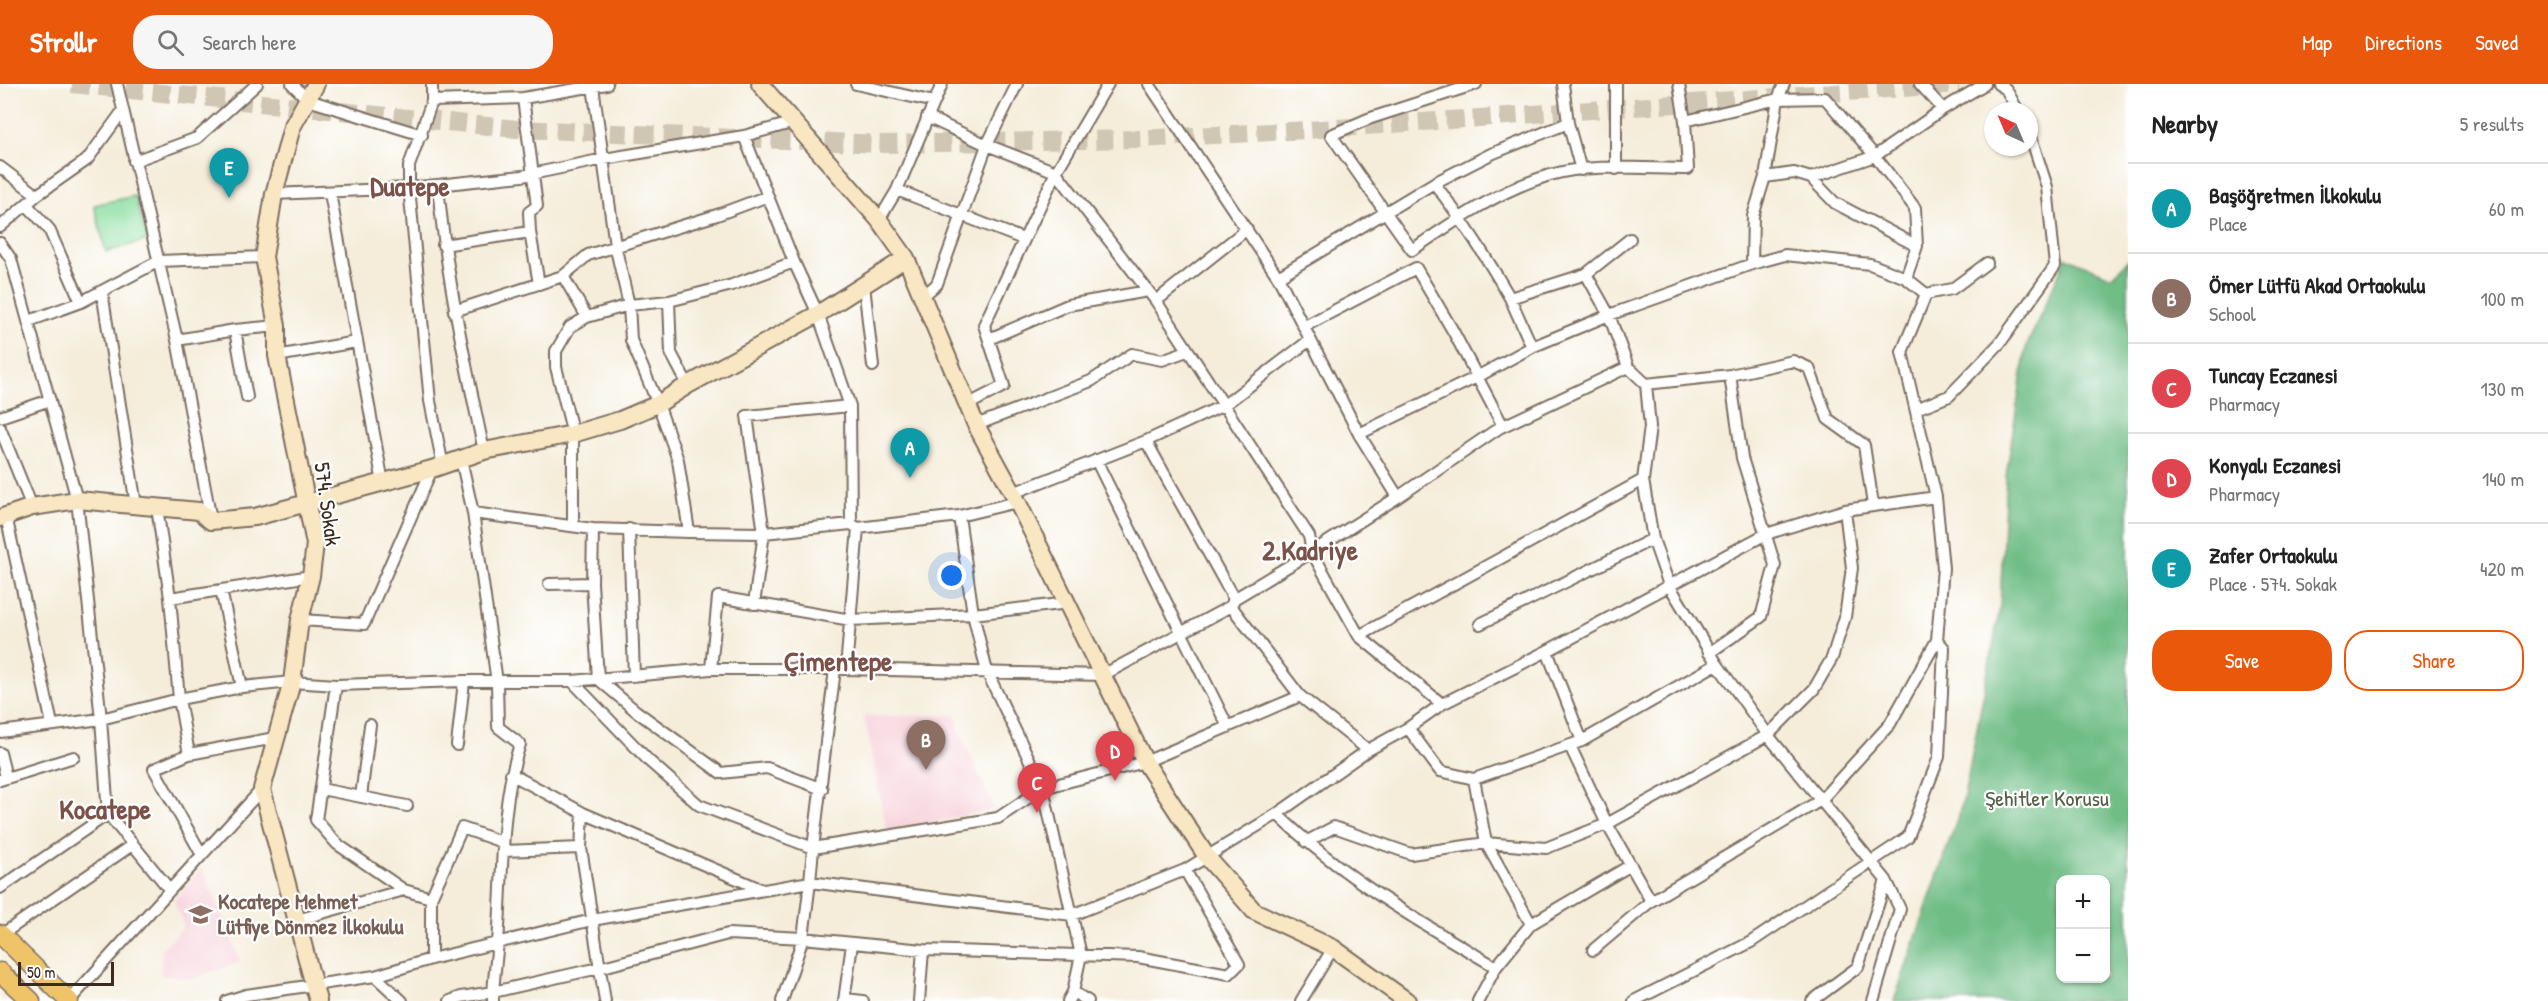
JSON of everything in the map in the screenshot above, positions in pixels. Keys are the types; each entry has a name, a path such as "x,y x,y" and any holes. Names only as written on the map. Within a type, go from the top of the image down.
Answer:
{"main road":[{"path":"1,934 69,1001"},
{"path":"0,972 30,1001"}],"street":[{"path":"117,84 177,339 211,521"},
{"path":"134,161 197,138 257,84"},
{"path":"292,84 308,100 422,135"},
{"name":"574. Sokak","path":"316,84 292,128 274,194 264,257 277,326 277,357 315,544 311,576 300,620 292,682 262,789 317,994"},
{"path":"300,620 364,624 437,467 409,188 409,166 422,135 432,101 432,84"},
{"path":"432,101 523,98 607,84"},
{"path":"760,84 879,220 906,258 976,425 1069,603 1145,762 1207,857 1254,911 1333,948 1407,1001"},
{"path":"856,84 934,102"},
{"path":"879,220 897,190 942,84"},
{"path":"922,297 936,284 987,146 1017,84"},
{"path":"967,405 1004,386 984,325 1056,172 1108,84"},
{"path":"1149,84 1278,277 1359,434 1398,497"},
{"path":"1476,84 1368,119 1331,135 1412,250 1416,268 1453,331 1503,426"},
{"path":"1563,84 1568,123 1581,170"},
{"path":"1616,84 1616,169"},
{"path":"1412,250 1461,217 1498,196 1551,175 1581,170 1688,169 1685,121 1679,84"},
{"path":"1752,264 1753,216 1765,177 1778,99 1784,84"},
{"path":"1920,84 1943,109"},
{"path":"1811,178 1875,156 1943,109 1985,84"},
{"path":"1998,84 2006,89 2013,102"},
{"path":"593,86 615,245 629,305 631,340 658,404 678,460 689,532"},
{"path":"523,98 535,174 537,206 529,212 539,284"},
{"path":"1685,121 1778,99 1825,98 1875,156 1915,208 1917,246 1906,278"},
{"path":"0,227 37,195 87,160 122,112"},
{"path":"927,117 987,146 1056,172 1156,302 1224,405 1309,536 1312,552 1359,636 1442,704"},
{"path":"274,194 409,188 535,174 604,159 744,136 795,122"},
{"path":"1278,277 1434,183 1491,154 1568,123"},
{"path":"744,136 794,262 818,314 850,406 855,526 851,620 841,669 813,848 803,938 782,1001"},
{"path":"1916,409 1950,396 2000,343 2055,266 2047,186 2037,156"},
{"path":"0,167 37,195"},
{"path":"1765,177 1794,173 1811,178 1835,204 1917,246"},
{"path":"1434,183 1461,217 1510,298 1532,347"},
{"path":"438,185 443,245 454,311 484,451"},
{"path":"897,190 1023,238"},
{"path":"330,193 383,483"},
{"path":"454,311 562,276 588,255 615,245 717,215 768,196"},
{"path":"27,205 49,229 81,302"},
{"path":"1156,302 1247,229"},
{"path":"443,245 530,232"},
{"path":"1510,298 1586,274 1630,239"},
{"path":"0,243 11,259 77,500 101,719 108,814 170,890"},
{"path":"1359,434 1477,377 1532,347 1609,315 1752,264 1785,255 1870,264 1906,278 1926,294 1952,289 1987,263"},
{"path":"29,321 81,302 159,261 264,257"},
{"path":"52,724 3,517 32,507 77,500 199,512 211,521 255,517 383,483 484,451 573,434 620,420 658,404 688,385 818,314 906,258"},
{"path":"573,526 573,434 556,367 556,351 570,327 587,317 629,305 669,301 732,285 794,262"},
{"path":"1305,326 1416,268"},
{"path":"1586,274 1609,315 1628,368 1647,384 1650,427 1643,480 1653,538 1669,585 1709,653 1768,735 1872,861 1886,880 1900,909 1873,1001"},
{"path":"562,276 587,317"},
{"path":"864,285 873,366"},
{"path":"989,339 1068,305 1148,291"},
{"path":"102,292 136,505"},
{"path":"1593,951 1651,901 1821,800 1890,724 1936,640 1943,568 1936,496 1902,352 1926,294"},
{"path":"669,301 671,353 688,385"},
{"path":"177,339 277,326"},
{"path":"235,330 247,397"},
{"path":"473,513 593,529 764,533 959,516 1015,498 1224,405 1310,340"},
{"path":"277,357 356,342"},
{"path":"976,425 1091,381 1132,354 1162,360 1187,351"},
{"path":"1647,384 1730,375 1793,362 1809,369 1828,418 1864,445 1873,505"},
{"path":"0,732 101,719 179,699 242,687 292,682 336,684 572,681 711,669 841,669 1103,675 1182,634 1233,603 1398,497 1503,426 1628,368"},
{"path":"1709,653 1761,617 1775,565 1742,458 1730,375"},
{"path":"0,417 50,400"},
{"path":"754,604 764,533 747,416 850,406"},
{"path":"0,428 32,507"},
{"path":"1146,441 1233,603 1300,696 1368,750"},
{"path":"461,459 473,513 497,682 498,727 520,744 510,774 503,847 499,943 493,997"},
{"path":"1096,460 1228,727"},
{"path":"1359,636 1643,480"},
{"path":"226,1001 317,994 431,959 592,920 810,882 1072,915 1185,870 1277,814 1368,750 1408,729 1442,704 1547,651 1766,534 1845,510 1936,496"},
{"path":"157,507 170,598 179,699 189,754"},
{"path":"1306,842 1334,827 1411,854 1486,843 1546,848 1607,824 1768,735 1814,689 1832,658 1845,617 1852,568 1845,510"},
{"path":"959,516 973,614 987,672 1043,789 1082,955 1070,996 1088,1001"},
{"path":"593,529 592,584 598,679 636,711 721,773 767,768 822,789"},
{"path":"629,529 634,676"},
{"path":"1480,624 1653,538"},
{"path":"170,598 311,576"},
{"path":"549,584 592,584"},
{"path":"221,590 242,687"},
{"path":"711,669 718,597 851,620 973,614 1069,603"},
{"path":"1634,1001 1751,942 1908,837 1938,757 1944,648 1936,640"},
{"path":"1547,651 1582,741"},
{"path":"1408,729 1440,771 1474,779 1582,741 1717,664"},
{"path":"457,745 464,681"},
{"path":"572,681 649,761 699,805 813,848 998,818 1043,789 1145,762 1300,696"},
{"path":"336,684 316,820 337,844 404,890 431,898"},
{"path":"361,796 370,725"},
{"path":"202,855 154,769 189,754 275,738"},
{"path":"1570,746 1607,824 1651,901"},
{"path":"0,753 3,778 74,757"},
{"path":"510,774 583,813 763,890"},
{"path":"1474,779 1486,843 1531,924"},
{"path":"69,1001 262,789"},
{"path":"321,789 407,806"},
{"path":"583,813 581,848 598,968 605,1001"},
{"path":"0,888 108,814"},
{"path":"1277,814 1306,842 1412,918 1496,967"},
{"path":"431,959 431,898 462,828 503,847 581,848"},
{"path":"1,934 132,845"},
{"path":"1478,1001 1496,967 1531,924 1631,866"},
{"path":"450,1001 461,997 493,997 728,934 803,938 923,950 1138,957 1229,974 1239,964 1185,870"},
{"path":"1812,1001 1858,967 1886,880"},
{"path":"297,920 404,890"},
{"path":"852,944 844,1000 864,1001"},
{"path":"1300,1001 1333,948"},
{"path":"919,1001 923,950"},
{"path":"375,976 402,1001"}],"shaded area":[{"path":"956,715 959,731 995,809 887,833 864,716"},
{"name":"Kocatepe Mehmet Lütfiye Dönmez İlkokulu","path":"201,868 240,962 191,979 161,975 162,948 184,927 174,901"}],"green space":[{"path":"135,196 148,240 106,252 94,205"},
{"name":"Şehitler Korusu","path":"2066,257 2112,277 2128,260 2128,1001 1894,1001 1963,802 2000,608 2006,476 2026,348"}],"tunnel":[{"path":"72,84 517,129 883,144 1138,139 1309,130 1959,84"}],"place":[{"name":"Zafer Ortaokulu","path":"229,198"},
{"name":"Başöğretmen İlkokulu","path":"910,478"},
{"name":"Ömer Lütfü Akad Ortaokulu","path":"926,770"},
{"name":"Konyalı Eczanesi","path":"1115,781"},
{"name":"Tuncay Eczanesi","path":"1037,813"},
{"name":"Kocatepe Mehmet Lütfiye Dönmez İlkokulu","path":"200,914"}],"district":[{"name":"Duatepe","path":"410,186"},
{"name":"2.Kadriye","path":"1310,550"},
{"name":"Çimentepe","path":"838,661"},
{"name":"Kocatepe","path":"105,809"}]}
